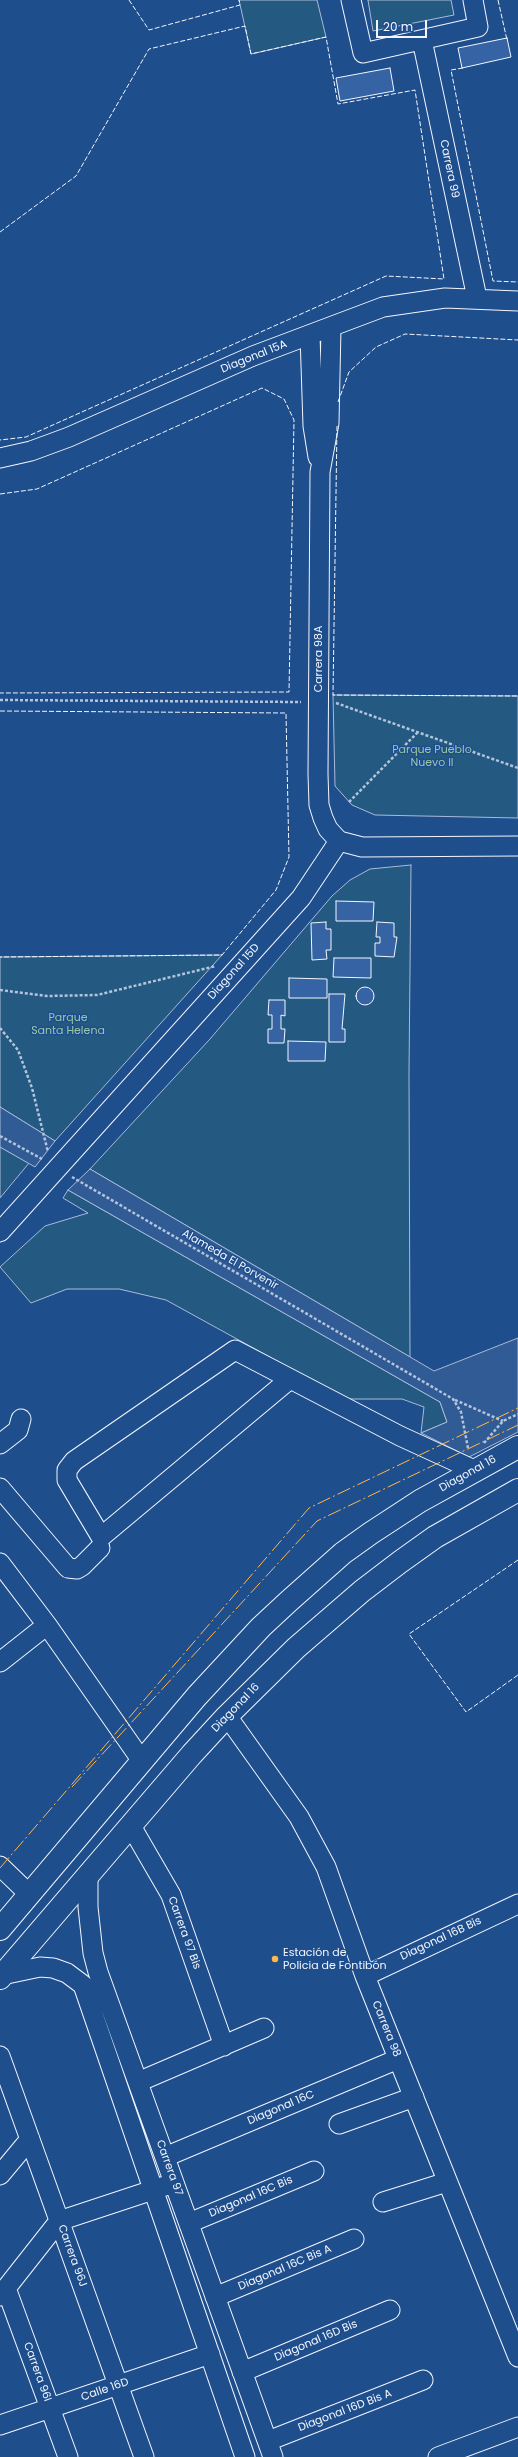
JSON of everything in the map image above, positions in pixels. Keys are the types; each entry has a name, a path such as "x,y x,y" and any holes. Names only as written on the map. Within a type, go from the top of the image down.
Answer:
{"main road":[{"name":"Diagonal 16","path":"0,1929 227,1662 261,1627 313,1578 371,1533 471,1460 518,1447"},
{"name":"Diagonal 16","path":"1,1977 227,1716 296,1648 362,1591 435,1537 518,1490"}],"street":[{"path":"352,0 363,53 478,27 472,0"},
{"name":"Carrera 99","path":"422,40 477,298"},
{"name":"Diagonal 15A","path":"0,458 31,451 69,437 253,356 390,306 445,298 477,298 518,301"},
{"name":"Carrera 98A","path":"320,472 329,423 331,327"},
{"name":"Carrera 98A","path":"310,335 313,426 320,472 319,804 328,829 338,840"},
{"path":"338,840 362,847 518,846"},
{"name":"Diagonal 15D","path":"0,1232 301,898 338,840"},
{"path":"290,1379 101,1537 67,1480 67,1470 74,1461 235,1350 400,1436 471,1460"},
{"path":"0,1444 18,1430 21,1420"},
{"path":"0,1488 68,1568 77,1569 82,1566 100,1548"},
{"path":"0,1564 47,1625 142,1761"},
{"path":"0,1662 47,1625"},
{"name":"Carrera 98","path":"227,1716 299,1817 326,1867 365,1976 518,2357"},
{"name":"Carrera 97 Bis","path":"131,1826 171,1895 224,2046"},
{"path":"0,1866 30,1895"},
{"name":"Carrera 97","path":"88,1875 88,1907 93,1953 270,2449"},
{"name":"Diagonal 16B Bis","path":"365,1976 518,1904"},
{"name":"Carrera 97","path":"1,1977 40,1967 53,1968 67,1973 83,1985 245,2457"},
{"path":"138,2082 264,2028"},
{"name":"Carrera 96J","path":"0,2056 144,2457"},
{"name":"Diagonal 16C","path":"165,2157 398,2059"},
{"path":"339,2124 414,2097"},
{"path":"0,2175 30,2139"},
{"name":"Diagonal 16C Bis","path":"189,2223 314,2170"},
{"path":"383,2202 447,2182"},
{"path":"3,2292 59,2221 174,2183"},
{"name":"Diagonal 16C Bis A","path":"215,2297 354,2239"},
{"name":"Carrera 96I","path":"3,2292 50,2408 68,2457"},
{"name":"Diagonal 16D Bis","path":"242,2372 390,2310"},
{"name":"Calle 16D","path":"0,2425 210,2354"},
{"name":"Diagonal 16D Bis A","path":"270,2449 423,2380"},
{"path":"438,2457 518,2427"}],"path":[{"path":"0,700 333,702 518,768"},
{"path":"350,802 418,732"},
{"path":"0,990 47,996 96,995 245,960"},
{"path":"0,1028 18,1050 32,1088 48,1151 58,1168"},
{"name":"Alameda El Porvenir","path":"0,1136 58,1168 453,1399 504,1421"},
{"path":"453,1399 461,1412 471,1460"}],"green space":[{"path":"239,0 317,0 326,37 251,54"},
{"path":"368,0 451,0 454,15 373,31"},
{"name":"Parque Pueblo Nuevo II","path":"333,695 518,696 518,818 375,815 352,805 335,786"},
{"path":"411,865 409,1073 410,1357 90,1169 210,1039 332,896 350,880 370,869"},
{"name":"Parque Santa Helena","path":"222,955 55,1141 0,1107 0,957"},
{"path":"0,1147 29,1163 0,1198"},
{"path":"68,1190 440,1402 447,1422 421,1433 424,1407 402,1399 346,1399 166,1300 119,1289 67,1289 31,1303 0,1267 45,1226 88,1213 63,1198"}],"shaded area":[{"path":"0,1107 55,1141 35,1167 0,1147"},
{"path":"90,1169 434,1371 518,1338 518,1432 469,1457 421,1433 447,1422 440,1402 68,1190"}],"building":[{"path":"507,38 511,57 462,68 458,48"},
{"path":"390,68 394,91 340,101 336,78"},
{"path":"336,901 374,902 373,921 336,921"},
{"path":"326,922 326,929 331,929 331,950 326,950 327,959 312,960 311,923"},
{"path":"377,922 394,923 394,937 397,937 394,957 375,956 375,943 380,943 380,937 376,937"},
{"path":"334,958 371,958 371,978 333,977"},
{"path":"289,978 327,979 327,998 289,998"},
{"path":"365,987 371,990 374,996 371,1002 365,1005 359,1002 356,996 359,990"},
{"path":"329,994 345,994 342,1029 345,1029 345,1042 329,1042"},
{"path":"269,1000 285,1000 285,1016 281,1015 281,1029 285,1029 284,1043 268,1043 268,1029 272,1029 272,1015 268,1015"},
{"path":"288,1041 326,1042 325,1061 288,1061"}],"fence":[{"path":"129,0 149,30 240,5 239,0"},
{"path":"498,0 507,40"},
{"path":"0,232 76,176 149,49 245,26 251,54 326,37 338,104 415,90 444,279 386,276 26,437 0,440"},
{"path":"463,68 451,70 493,281 518,282"},
{"path":"338,402 349,372 376,347 405,334 518,340"},
{"path":"0,494 37,489 262,388 284,399 294,420 289,692 0,693"},
{"path":"337,426 333,695 518,696"},
{"path":"0,711 286,713 289,857 276,890 222,955 0,957"},
{"path":"518,1560 409,1634 466,1712 518,1675"}],"power":[{"path":"0,1868 309,1508 518,1408"},
{"path":"72,1787 317,1521 518,1425"}],"place":[{"name":"Estación de Policia de Fontibón","path":"275,1959"}]}
